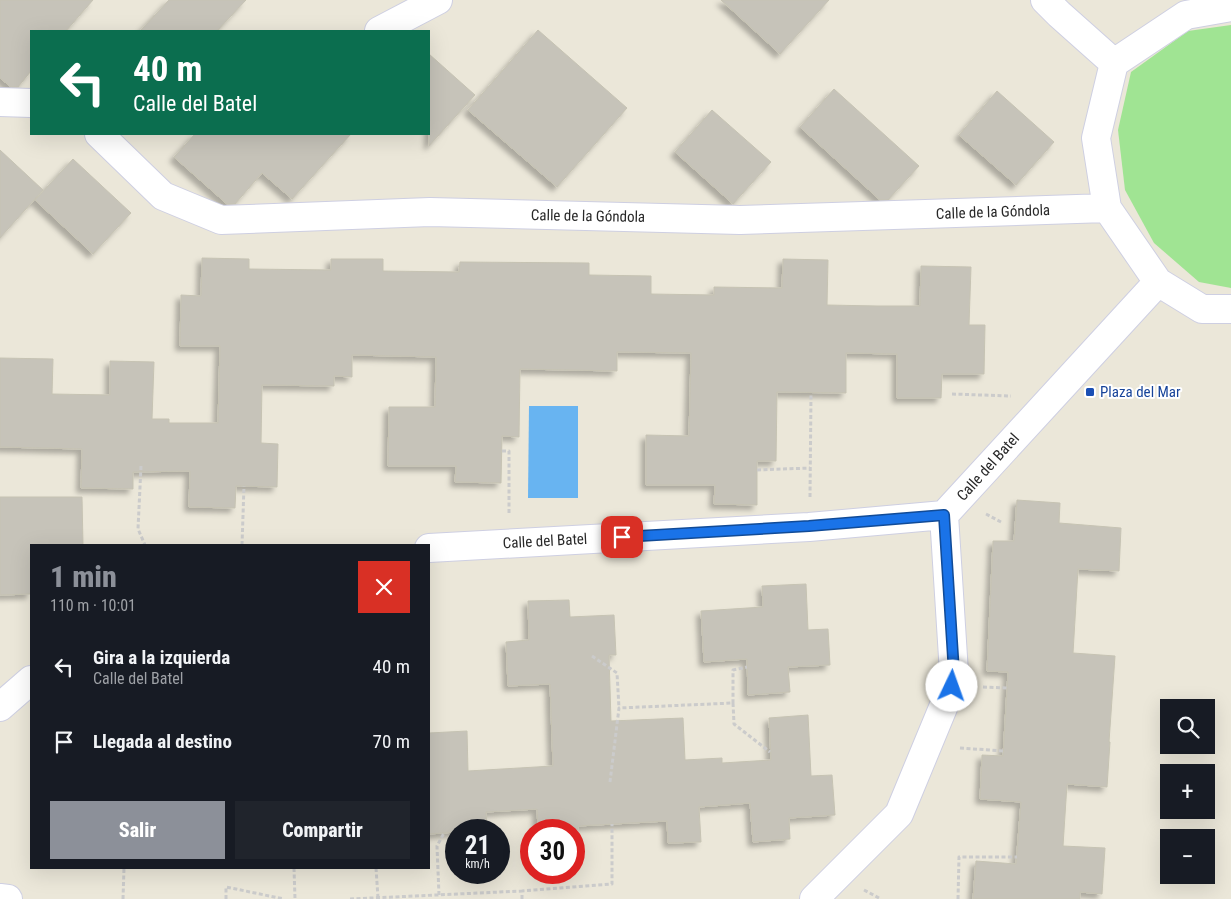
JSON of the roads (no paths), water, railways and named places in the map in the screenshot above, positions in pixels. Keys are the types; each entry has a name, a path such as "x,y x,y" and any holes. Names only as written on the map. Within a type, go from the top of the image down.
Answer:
{"street":[{"path":"381,30 438,0"},
{"path":"1045,0 1114,63"},
{"path":"1231,7 1186,15 1114,63 1096,138 1107,208 1158,282 1202,309 1231,309"},
{"path":"0,102 30,103"},
{"name":"Calle de la Góndola","path":"101,135 163,196 222,220 430,212 740,220 1107,208"},
{"name":"Calle del Batel","path":"430,548 809,526 944,515 1158,282"},
{"path":"814,899 899,814 952,686 954,673 944,515"},
{"path":"0,707 30,681"},
{"path":"0,898 8,899"}],"water":[{"path":"529,406 578,406 578,498 528,498"}],"place":[{"name":"Plaza del Mar","path":"1090,392"}]}
